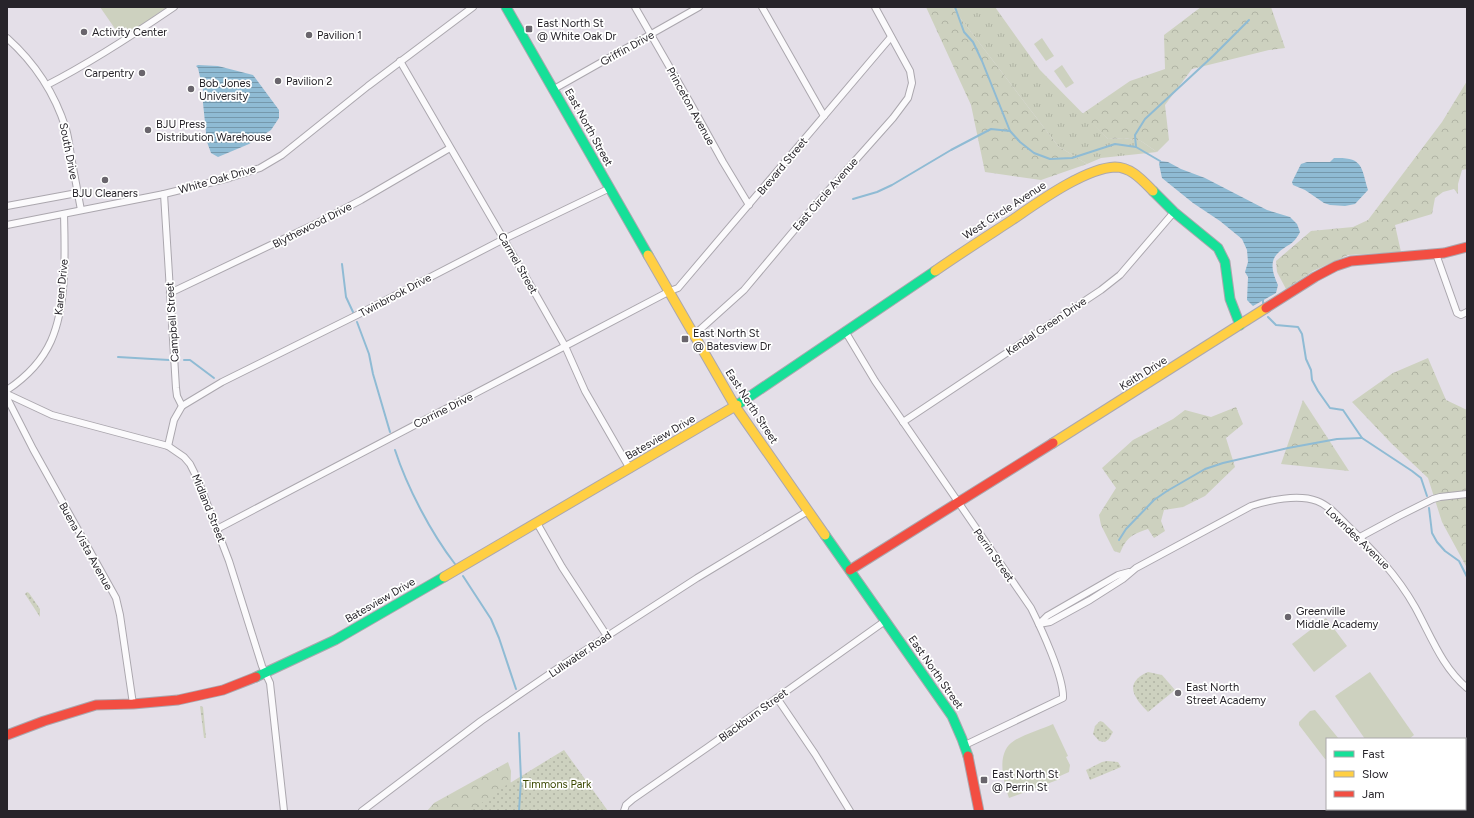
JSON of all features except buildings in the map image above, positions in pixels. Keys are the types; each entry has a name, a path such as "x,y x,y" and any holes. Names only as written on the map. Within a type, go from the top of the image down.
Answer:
{"street":[{"path":"47,85 127,39 174,7"},
{"name":"White Oak Drive","path":"7,225 164,194 247,173 269,163 299,142 368,86 473,7"},
{"name":"East North Street","path":"506,7 735,406 952,716 965,744 970,761 979,811"},
{"name":"Princeton Avenue","path":"635,7 749,205"},
{"name":"Griffin Drive","path":"554,89 699,7"},
{"path":"762,7 824,116"},
{"name":"East Circle Avenue","path":"694,335 744,290 812,208 908,98 912,84 910,71 874,7"},
{"name":"Brevard Street","path":"670,291 681,286 891,37"},
{"name":"South Drive","path":"7,38 27,58 47,85 59,109 67,131 81,210"},
{"name":"Carmel Street","path":"400,62 565,346 585,391 630,468"},
{"name":"Blythewood Drive","path":"170,293 319,222 361,200 450,148"},
{"name":"West Circle Avenue","path":"735,406 1054,192 1075,180 1097,171 1115,167 1131,171 1174,212 1218,248 1225,262 1230,299 1240,325"},
{"name":"Twinbrook Drive","path":"182,406 222,382 357,315 504,239 610,188"},
{"path":"7,206 77,192"},
{"name":"Campbell Street","path":"164,194 176,388 177,396 182,406"},
{"name":"Kendal Green Drive","path":"903,422 1106,286 1120,275 1174,212"},
{"name":"Karen Drive","path":"7,390 28,373 52,340 61,302 64,214"},
{"name":"Keith Drive","path":"850,570 1315,277 1336,266 1361,260 1444,253 1467,247"},
{"path":"1436,254 1457,313 1461,315 1467,312"},
{"name":"Corrine Drive","path":"217,529 670,291"},
{"name":"Perrin Street","path":"845,331 875,381 1027,602 1039,624 1062,684 1063,698 965,744"},
{"name":"Midland Street","path":"7,394 52,415 168,446 184,457 194,471 217,529 259,659 270,683 284,811"},
{"name":"Buena Vista Avenue","path":"7,398 52,484 116,598 120,615 133,704"},
{"path":"168,446 174,420 182,406"},
{"name":"Batesview Drive","path":"7,735 44,721 96,705 133,704 178,700 204,695 266,673 336,640 719,417 735,406"},
{"path":"1360,537 1433,499 1467,494"},
{"name":"Lowndes Avenue","path":"1039,624 1047,616 1118,575 1130,572 1251,506 1282,499 1309,499 1317,501 1330,508 1360,537 1399,581 1416,608 1446,665 1454,676 1467,688"},
{"name":"Lullwater Road","path":"362,811 481,721 607,636 697,578 808,511"},
{"path":"537,523 566,574 607,636"},
{"name":"Lowndes Avenue","path":"1039,624 1050,622 1090,600 1123,579 1130,572"},
{"name":"Blackburn Street","path":"624,811 626,805 633,799 885,621"},
{"path":"777,698 815,754 850,811"}],"green space":[{"path":"100,7 167,7 130,33 126,27 118,33"},
{"path":"926,7 952,7 1058,146 1087,164 1041,180 985,172 971,105"},
{"path":"952,7 995,7 1040,70 1108,139 1124,138 1141,141 1157,152 1101,158 1087,164 1058,146"},
{"path":"1201,7 1271,7 1285,48 1269,50 1192,69 1165,105 1169,140 1157,152 1141,141 1124,138 1108,139 1082,114 1130,81 1165,69 1164,35"},
{"path":"1042,38 1054,56 1046,61 1034,44"},
{"path":"1062,65 1074,83 1066,88 1054,71"},
{"path":"1467,81 1467,169 1462,170 1458,184 1458,194 1454,189 1443,192 1435,198 1432,214 1395,225 1401,252 1348,255 1313,271 1286,289 1277,272 1276,261 1311,231 1353,227 1368,220 1442,122"},
{"path":"1428,358 1446,400 1467,410 1467,568 1442,522 1428,478 1391,443 1352,402 1393,373"},
{"path":"1303,400 1349,471 1281,464"},
{"path":"1236,407 1243,424 1226,438 1235,467 1205,496 1183,507 1164,510 1161,521 1165,531 1154,538 1148,529 1142,531 1127,540 1120,553 1114,551 1101,525 1099,515 1116,488 1102,468 1133,440 1173,419 1185,410 1211,417"},
{"path":"27,592 40,609 40,617 25,594"},
{"path":"1326,618 1347,646 1314,672 1292,644"},
{"path":"1148,672 1162,675 1175,690 1148,712 1135,696 1133,686 1135,681 1140,676"},
{"path":"1370,672 1414,735 1410,738 1364,738 1335,696"},
{"path":"200,706 203,707 206,738 204,738"},
{"path":"1315,710 1338,738 1326,738 1326,759 1299,725 1299,722 1310,711"},
{"path":"1100,721 1113,732 1109,739 1105,742 1099,741 1093,734 1095,726"},
{"path":"1053,724 1068,756 1066,757 1070,765 1069,772 1060,776 1060,779 1009,798 1002,770 1002,762 1006,748 1019,738"},
{"name":"Timmons Park","path":"564,750 608,811 471,811 500,789"},
{"path":"1107,761 1118,762 1121,767 1090,780 1086,770"},
{"path":"508,762 511,771 510,802 504,811 427,811 434,803"}],"water":[{"path":"196,66 218,66 253,75 279,110 279,118 271,130 249,144 218,157 211,153 207,142 203,90 198,68"},
{"path":"1334,158 1351,159 1356,161 1362,169 1368,190 1355,204 1345,206 1330,205 1324,203 1305,190 1293,185 1292,182 1301,164 1307,162 1330,162"},
{"path":"1160,161 1168,162 1181,169 1205,178 1267,210 1290,217 1297,224 1300,232 1297,237 1278,253 1273,261 1273,269 1278,285 1276,293 1253,306 1247,300 1248,277 1245,272 1248,262 1247,250 1242,239 1162,178 1159,164"}],"waterway":[{"path":"955,7 964,32 973,42 982,61 1010,131 1020,142 1034,153 1050,159 1072,158 1115,144 1136,147 1160,161"},
{"path":"1136,147 1135,135 1145,119 1213,56 1249,20"},
{"path":"853,199 877,192 892,185 951,150 991,129 1010,131"},
{"path":"342,264 346,297 353,312"},
{"path":"1268,317 1276,325 1298,327 1302,334 1306,359 1311,370 1312,380 1330,408 1343,410 1362,438 1421,478 1427,496"},
{"path":"357,322 369,354 373,374 390,432"},
{"path":"118,357 169,360"},
{"path":"184,360 190,360 214,378"},
{"path":"1119,540 1126,529 1154,500 1205,469 1223,463 1288,448 1337,439 1362,438"},
{"path":"395,450 420,509 437,538 455,564"},
{"path":"1429,508 1432,533 1437,542 1445,551 1459,561 1467,577"},
{"path":"463,576 491,619 516,689"},
{"path":"519,733 521,780 519,811"}],"traffic: fast":[{"path":"506,7 648,255"},
{"path":"1153,191 1174,212 1218,248 1225,262 1230,299 1240,325"},
{"path":"737,405 935,271"},
{"path":"825,535 952,716 968,756"},
{"path":"256,677 335,640 444,577"}],"traffic: slow":[{"path":"935,271 1048,196 1090,173 1115,167 1126,169 1136,175 1153,191"},
{"path":"648,255 735,406 825,535"},
{"path":"1053,443 1266,308"},
{"path":"444,577 737,405"}],"traffic: jam":[{"path":"1266,308 1315,277 1336,266 1351,261 1444,253 1467,247"},
{"path":"850,570 1053,443"},
{"path":"7,735 44,721 96,705 133,704 178,700 223,690 256,677"},
{"path":"968,756 979,811"}],"place":[{"name":"East North St @ White Oak Dr","path":"529,29"},
{"name":"Activity Center","path":"84,32"},
{"name":"Pavilion 1","path":"309,35"},
{"name":"Carpentry","path":"142,73"},
{"name":"Pavilion 2","path":"278,81"},
{"name":"Bob Jones University","path":"191,89"},
{"name":"BJU Press Distribution Warehouse","path":"148,130"},
{"name":"BJU Cleaners","path":"105,180"},
{"name":"East North St @ Batesview Dr","path":"685,339"},
{"name":"Greenville Middle Academy","path":"1288,617"},
{"name":"East North Street Academy","path":"1178,693"},
{"name":"East North St @ Perrin St","path":"984,780"}]}
